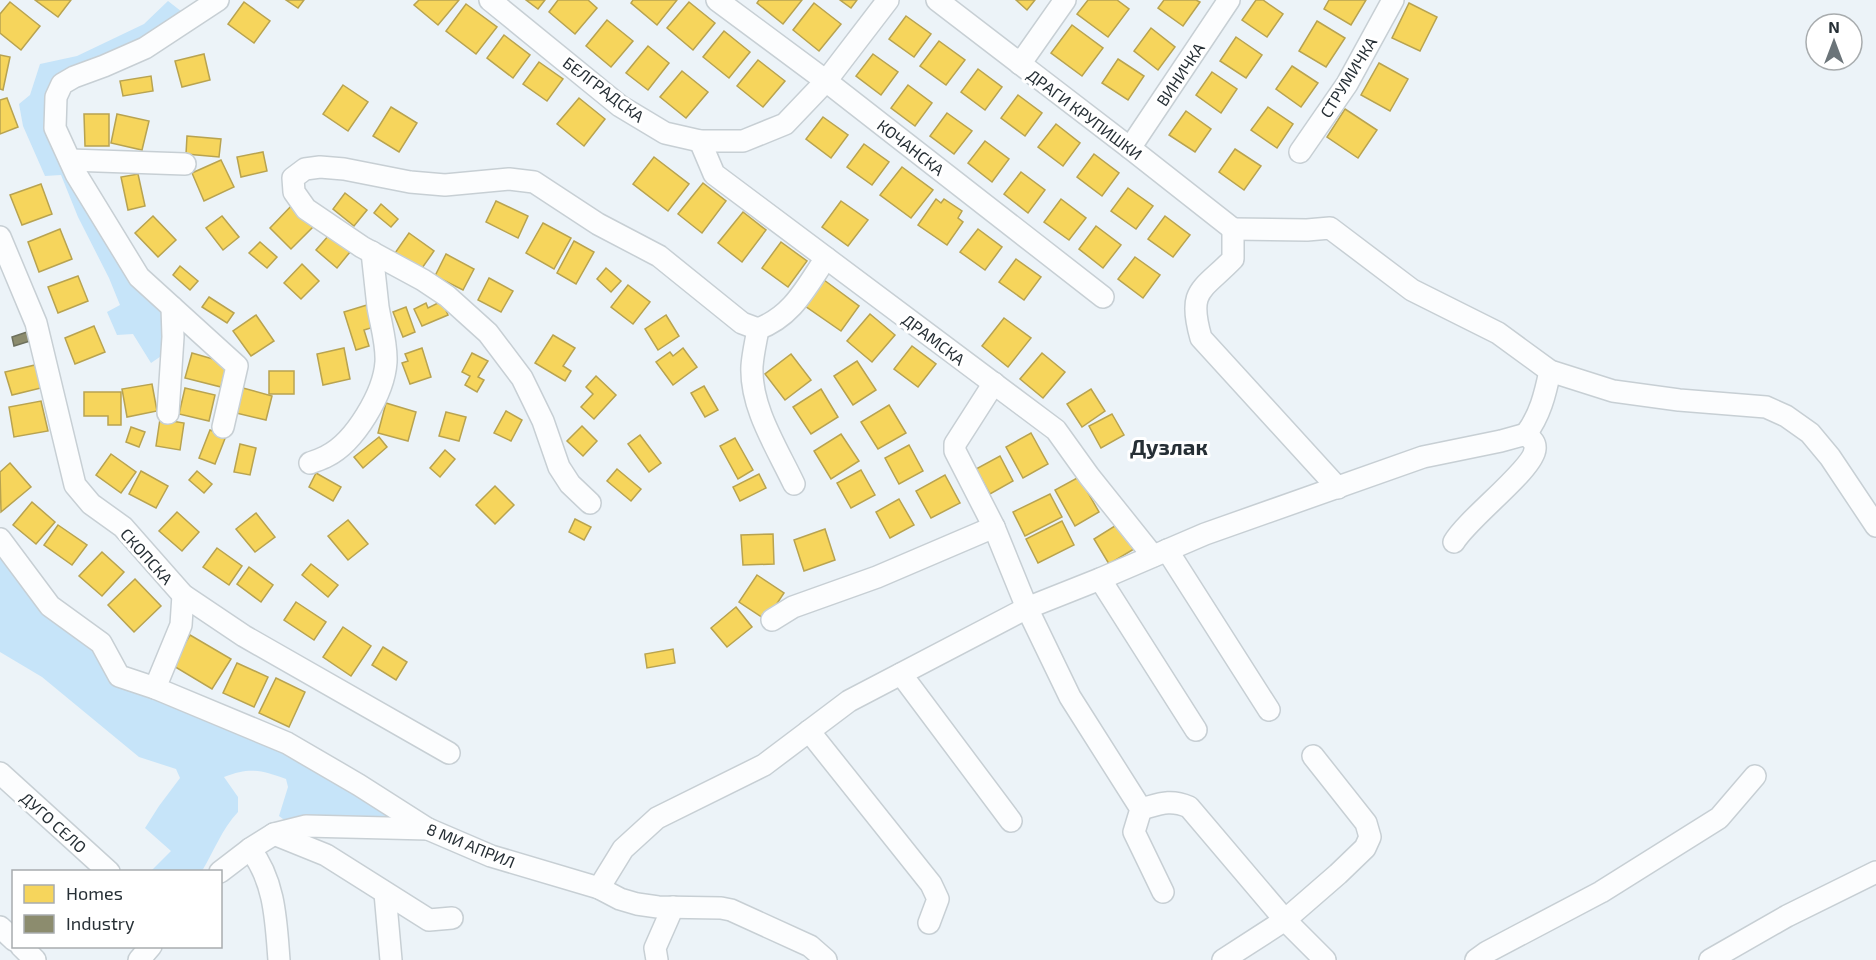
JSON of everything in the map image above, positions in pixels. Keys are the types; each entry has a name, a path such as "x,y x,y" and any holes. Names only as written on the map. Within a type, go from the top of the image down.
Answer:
{"street":[{"path":"218,0 145,48 62,84 56,97 55,128 70,160 139,277 237,366 223,427"},
{"name":"БЕЛГРАДСКА","path":"490,0 620,106 665,132 700,141 743,141 785,124 826,81 888,0"},
{"name":"КОЧАНСКА","path":"717,0 826,81 1103,297"},
{"name":"ДРАГИ КРУПИШКИ","path":"937,0 1233,229"},
{"path":"1020,64 1065,0"},
{"name":"ВИНИЧКА","path":"1130,148 1229,0"},
{"name":"СТРУМИЧКА","path":"1300,152 1347,84 1393,0"},
{"name":"ДРАМСКА","path":"700,141 714,174 1056,430 1089,476 1160,553 1269,710"},
{"path":"70,160 186,164"},
{"path":"590,503 570,484 559,468 543,422 522,378 488,333 447,296 372,252 306,209 294,192 293,178 305,169 320,167 344,169 410,182 445,185 509,179 534,182 598,224 659,256 742,323 758,329 774,323 792,308 826,258"},
{"path":"1338,488 1201,338 1195,317 1195,299 1203,285 1233,259 1233,229 1307,231 1330,228 1412,290 1498,333 1550,371 1613,392 1766,407 1786,416 1810,433 1830,457 1876,526"},
{"name":"СКОПСКА","path":"0,237 36,323 75,485 91,504 123,527 183,595 244,636 449,753"},
{"path":"310,463 328,456 343,444 364,419 382,387 386,348 378,307 372,252"},
{"path":"168,413 173,336 172,307"},
{"path":"758,329 752,365 755,394 764,421 794,484"},
{"path":"599,888 623,849 657,818 764,765 849,701 1027,608 1205,534 1423,457 1526,434 1542,406 1550,371"},
{"path":"994,383 955,444 955,451 994,527 1027,608 1070,697 1141,809 1134,832 1163,892"},
{"path":"1454,542 1466,524 1527,466 1535,451 1534,442 1526,434"},
{"path":"772,620 793,607 877,577 994,527"},
{"name":"8 МИ АПРИЛ","path":"0,539 50,606 101,644 119,676 155,688 287,742 428,829 491,856 599,888 620,899 658,907 731,910 810,946 826,960"},
{"path":"1100,579 1196,730"},
{"path":"155,688 181,625 183,595"},
{"path":"901,674 1011,820"},
{"path":"809,731 931,884 938,898 929,923"},
{"path":"1232,960 1284,920 1365,848 1370,837 1366,823 1313,756"},
{"name":"ДУГО СЕЛО","path":"0,773 107,870"},
{"path":"1476,960 1487,951 1601,892 1719,818 1755,776"},
{"path":"1141,809 1167,802 1178,802 1189,807 1284,920 1325,960"},
{"path":"222,870 274,834 306,825 428,829"},
{"path":"274,834 326,855 429,920 452,918"},
{"path":"250,849 258,859 275,903 279,960"},
{"path":"1710,960 1787,916 1876,872"},
{"path":"385,893 391,960"},
{"path":"657,960 655,948 673,907"},
{"path":"1223,960 1284,920"},
{"path":"0,927 12,938"},
{"path":"23,948 35,960"},
{"path":"139,960 148,948"}],"shaded area":[{"path":"168,1 186,15 144,43 61,76 50,85 46,101 166,312 167,352 151,363 133,334 117,335 107,312 120,305 109,278 78,217 61,175 45,176 23,126 19,104 30,95 40,64 77,56 144,24"},
{"path":"0,551 98,652 112,675 257,737 391,816 381,820 287,822 279,816 288,787 286,779 269,773 241,772 224,777 238,797 238,812 223,833 203,870 152,870 171,851 145,828 180,778 176,769 139,757 42,677 0,652"}],"building: Homes":[{"path":"35,0 71,0 58,17"},
{"path":"286,0 304,0 298,8"},
{"path":"419,0 459,0 438,25 414,5"},
{"path":"526,0 545,0 538,9"},
{"path":"558,0 588,0 597,8 575,34 549,12"},
{"path":"633,0 677,0 657,25 631,3"},
{"path":"759,0 802,0 783,24 757,3"},
{"path":"840,0 857,0 851,8"},
{"path":"1016,0 1035,0 1027,10"},
{"path":"1088,0 1117,0 1129,9 1108,37 1077,14"},
{"path":"1164,0 1200,2 1183,26 1158,8"},
{"path":"1256,0 1263,0 1283,14 1267,37 1242,20"},
{"path":"1329,0 1366,0 1351,25 1324,9"},
{"path":"10,2 40,26 21,50 0,33 0,14"},
{"path":"244,2 270,21 254,43 228,24"},
{"path":"689,2 715,23 693,50 667,28"},
{"path":"814,3 841,24 819,51 793,30"},
{"path":"1409,3 1437,17 1420,51 1392,38"},
{"path":"466,4 497,27 476,54 446,31"},
{"path":"906,16 931,34 914,57 889,39"},
{"path":"607,20 633,41 611,67 586,46"},
{"path":"1317,21 1345,38 1326,67 1299,51"},
{"path":"1072,25 1103,48 1082,76 1051,53"},
{"path":"1151,28 1175,47 1158,70 1134,51"},
{"path":"724,31 750,52 729,78 703,57"},
{"path":"504,35 530,55 513,78 487,58"},
{"path":"1236,37 1262,55 1246,78 1220,61"},
{"path":"939,41 965,60 946,85 920,66"},
{"path":"648,46 669,63 648,90 626,73"},
{"path":"204,54 210,80 182,87 175,61"},
{"path":"873,54 898,72 881,95 856,76"},
{"path":"0,55 10,57 3,90 0,89"},
{"path":"1118,59 1144,76 1128,100 1102,83"},
{"path":"758,60 785,81 763,107 737,86"},
{"path":"539,62 563,79 547,101 523,84"},
{"path":"1379,63 1408,79 1390,111 1361,95"},
{"path":"1292,66 1318,83 1301,107 1276,89"},
{"path":"978,69 1002,87 985,110 961,92"},
{"path":"682,71 708,92 686,118 660,97"},
{"path":"1212,72 1237,89 1221,113 1196,95"},
{"path":"151,76 153,91 123,96 120,81"},
{"path":"343,85 368,102 348,131 323,114"},
{"path":"908,85 932,103 915,126 891,108"},
{"path":"1018,95 1042,113 1025,136 1001,118"},
{"path":"7,98 18,127 0,134 0,100"},
{"path":"579,98 605,119 584,146 557,124"},
{"path":"391,107 417,123 399,152 373,136"},
{"path":"1268,107 1293,124 1277,148 1251,130"},
{"path":"1345,109 1377,130 1358,158 1327,137"},
{"path":"1186,111 1211,129 1195,152 1169,135"},
{"path":"947,113 972,131 954,154 930,136"},
{"path":"84,114 109,114 109,146 85,146"},
{"path":"117,114 149,121 142,150 111,143"},
{"path":"823,117 848,135 831,158 806,139"},
{"path":"1056,124 1080,143 1063,166 1038,147"},
{"path":"187,136 221,139 219,157 186,154"},
{"path":"985,141 1009,159 992,182 968,163"},
{"path":"864,144 889,162 872,185 847,167"},
{"path":"1235,149 1261,166 1244,190 1219,172"},
{"path":"263,152 267,171 241,177 237,157"},
{"path":"1094,154 1119,173 1102,196 1077,177"},
{"path":"654,157 689,184 668,211 633,184"},
{"path":"221,160 234,187 204,201 192,173"},
{"path":"902,167 933,190 911,218 880,195"},
{"path":"1021,172 1045,190 1028,213 1004,194"},
{"path":"138,174 145,206 128,210 121,177"},
{"path":"703,183 726,201 702,233 678,214"},
{"path":"41,184 52,214 22,225 10,195"},
{"path":"1128,188 1153,206 1136,229 1111,211"},
{"path":"345,193 367,210 354,226 333,209"},
{"path":"936,199 941,203 944,199 962,211 958,218 963,222 947,245 918,225"},
{"path":"1061,199 1086,218 1069,240 1044,222"},
{"path":"496,201 528,216 518,238 486,222"},
{"path":"841,201 868,220 848,246 822,227"},
{"path":"294,203 316,224 291,249 270,228"},
{"path":"381,204 398,219 391,227 374,213"},
{"path":"743,212 766,230 742,262 718,243"},
{"path":"153,216 176,240 158,257 135,233"},
{"path":"222,216 239,237 223,250 206,228"},
{"path":"1165,216 1190,235 1173,257 1148,239"},
{"path":"543,223 571,238 554,269 526,253"},
{"path":"1096,226 1121,245 1103,268 1079,249"},
{"path":"60,229 72,259 39,272 28,242"},
{"path":"978,229 1002,247 985,270 960,252"},
{"path":"409,233 434,251 420,271 395,253"},
{"path":"329,235 350,252 337,268 316,250"},
{"path":"574,241 594,252 576,284 557,273"},
{"path":"260,242 277,257 267,268 249,253"},
{"path":"781,242 807,261 788,287 762,268"},
{"path":"446,254 474,269 463,290 435,276"},
{"path":"1135,257 1160,275 1143,298 1118,279"},
{"path":"1016,259 1041,277 1024,300 999,282"},
{"path":"302,264 319,281 301,299 284,283"},
{"path":"180,266 198,281 190,290 173,275"},
{"path":"606,268 621,281 611,292 597,279"},
{"path":"78,276 88,301 58,313 48,287"},
{"path":"489,278 513,291 501,312 478,300"},
{"path":"824,280 859,306 841,331 805,306"},
{"path":"628,285 650,302 633,324 611,307"},
{"path":"209,297 234,313 227,323 202,307"},
{"path":"442,301 448,315 422,326 414,309 426,303 428,308"},
{"path":"367,305 374,327 364,330 369,346 356,350 344,312"},
{"path":"406,307 415,332 403,337 393,312"},
{"path":"870,314 895,335 872,362 847,341"},
{"path":"256,315 274,341 251,356 233,331"},
{"path":"666,315 679,336 658,350 645,329"},
{"path":"1004,318 1031,338 1008,367 982,346"},
{"path":"94,326 105,352 75,364 65,338"},
{"path":"553,335 575,348 563,366 571,371 565,381 535,363"},
{"path":"912,346 936,364 918,387 894,369"},
{"path":"344,348 350,379 323,385 317,354"},
{"path":"422,348 431,377 410,384 402,363 408,361 405,354"},
{"path":"683,348 697,367 673,385 656,362 670,352 673,356"},
{"path":"192,353 227,363 221,387 185,378"},
{"path":"472,353 488,361 478,377 484,380 477,392 465,385 470,376 462,372"},
{"path":"1042,353 1065,372 1043,398 1020,379"},
{"path":"791,354 811,380 785,400 765,374"},
{"path":"857,361 876,390 853,405 834,376"},
{"path":"35,365 41,388 12,395 5,372"},
{"path":"269,371 294,371 294,394 269,394"},
{"path":"596,376 616,395 594,419 581,407 593,394 586,387"},
{"path":"152,384 157,411 127,417 122,389"},
{"path":"704,386 718,410 705,417 691,393"},
{"path":"185,388 215,395 209,421 179,414"},
{"path":"243,388 272,396 266,420 236,413"},
{"path":"821,389 838,417 811,434 793,407"},
{"path":"1091,389 1105,411 1082,427 1067,404"},
{"path":"84,392 121,392 121,425 108,425 108,416 84,416"},
{"path":"41,401 48,431 14,437 9,407"},
{"path":"386,403 416,412 408,441 378,433"},
{"path":"889,405 906,433 878,449 861,422"},
{"path":"506,411 522,420 511,441 494,433"},
{"path":"446,412 466,417 459,441 439,436"},
{"path":"1112,414 1124,435 1101,448 1089,426"},
{"path":"160,419 184,423 180,450 156,446"},
{"path":"582,426 597,441 583,456 567,441"},
{"path":"131,427 145,432 139,447 126,442"},
{"path":"210,430 226,436 215,464 199,458"},
{"path":"1031,433 1048,464 1023,478 1006,447"},
{"path":"841,434 859,461 831,479 814,451"},
{"path":"640,435 661,463 649,472 628,444"},
{"path":"379,437 387,447 363,468 354,457"},
{"path":"735,438 753,470 738,479 720,446"},
{"path":"240,444 256,448 250,475 234,472"},
{"path":"909,445 923,471 899,484 885,458"},
{"path":"445,450 455,459 440,477 430,468"},
{"path":"111,454 136,472 121,493 96,475"},
{"path":"1000,456 1013,481 990,494 976,469"},
{"path":"10,463 31,487 1,512 0,472"},
{"path":"617,469 641,489 631,501 607,481"},
{"path":"861,470 875,495 851,508 837,483"},
{"path":"141,471 168,486 156,508 129,494"},
{"path":"197,471 212,484 204,493 189,480"},
{"path":"316,473 341,487 333,501 309,487"},
{"path":"759,474 766,488 740,501 733,487"},
{"path":"945,475 960,503 931,518 916,491"},
{"path":"1079,477 1099,512 1075,526 1055,490"},
{"path":"495,486 514,505 495,524 476,505"},
{"path":"1050,494 1062,517 1025,536 1013,512"},
{"path":"899,499 914,525 890,538 876,512"},
{"path":"32,502 55,522 36,544 13,525"},
{"path":"177,512 199,532 182,551 159,531"},
{"path":"256,513 275,537 255,552 236,529"},
{"path":"575,519 591,527 584,540 569,532"},
{"path":"348,520 368,544 348,560 328,536"},
{"path":"1062,521 1074,545 1038,563 1026,539"},
{"path":"1118,524 1134,549 1109,564 1094,539"},
{"path":"58,525 87,545 72,565 44,545"},
{"path":"825,529 835,560 804,571 794,540"},
{"path":"773,534 774,564 743,565 741,535"},
{"path":"217,548 242,566 229,585 203,567"},
{"path":"102,552 124,572 102,596 79,576"},
{"path":"311,564 338,585 328,597 302,575"},
{"path":"249,567 273,585 261,602 237,584"},
{"path":"757,575 784,593 766,620 739,602"},
{"path":"135,579 161,606 134,632 108,605"},
{"path":"296,602 326,622 314,640 284,620"},
{"path":"736,607 752,627 727,647 711,628"},
{"path":"343,627 371,646 351,676 323,657"},
{"path":"190,635 231,659 212,689 172,665"},
{"path":"383,647 407,662 396,680 372,665"},
{"path":"673,649 675,663 647,668 645,654"},
{"path":"237,663 268,677 254,707 223,693"},
{"path":"276,678 305,692 289,727 259,713"}],"building: Industry":[{"path":"27,332 30,341 14,346 12,337"}],"district":[{"name":"Дузлак","path":"1169,446"}]}
